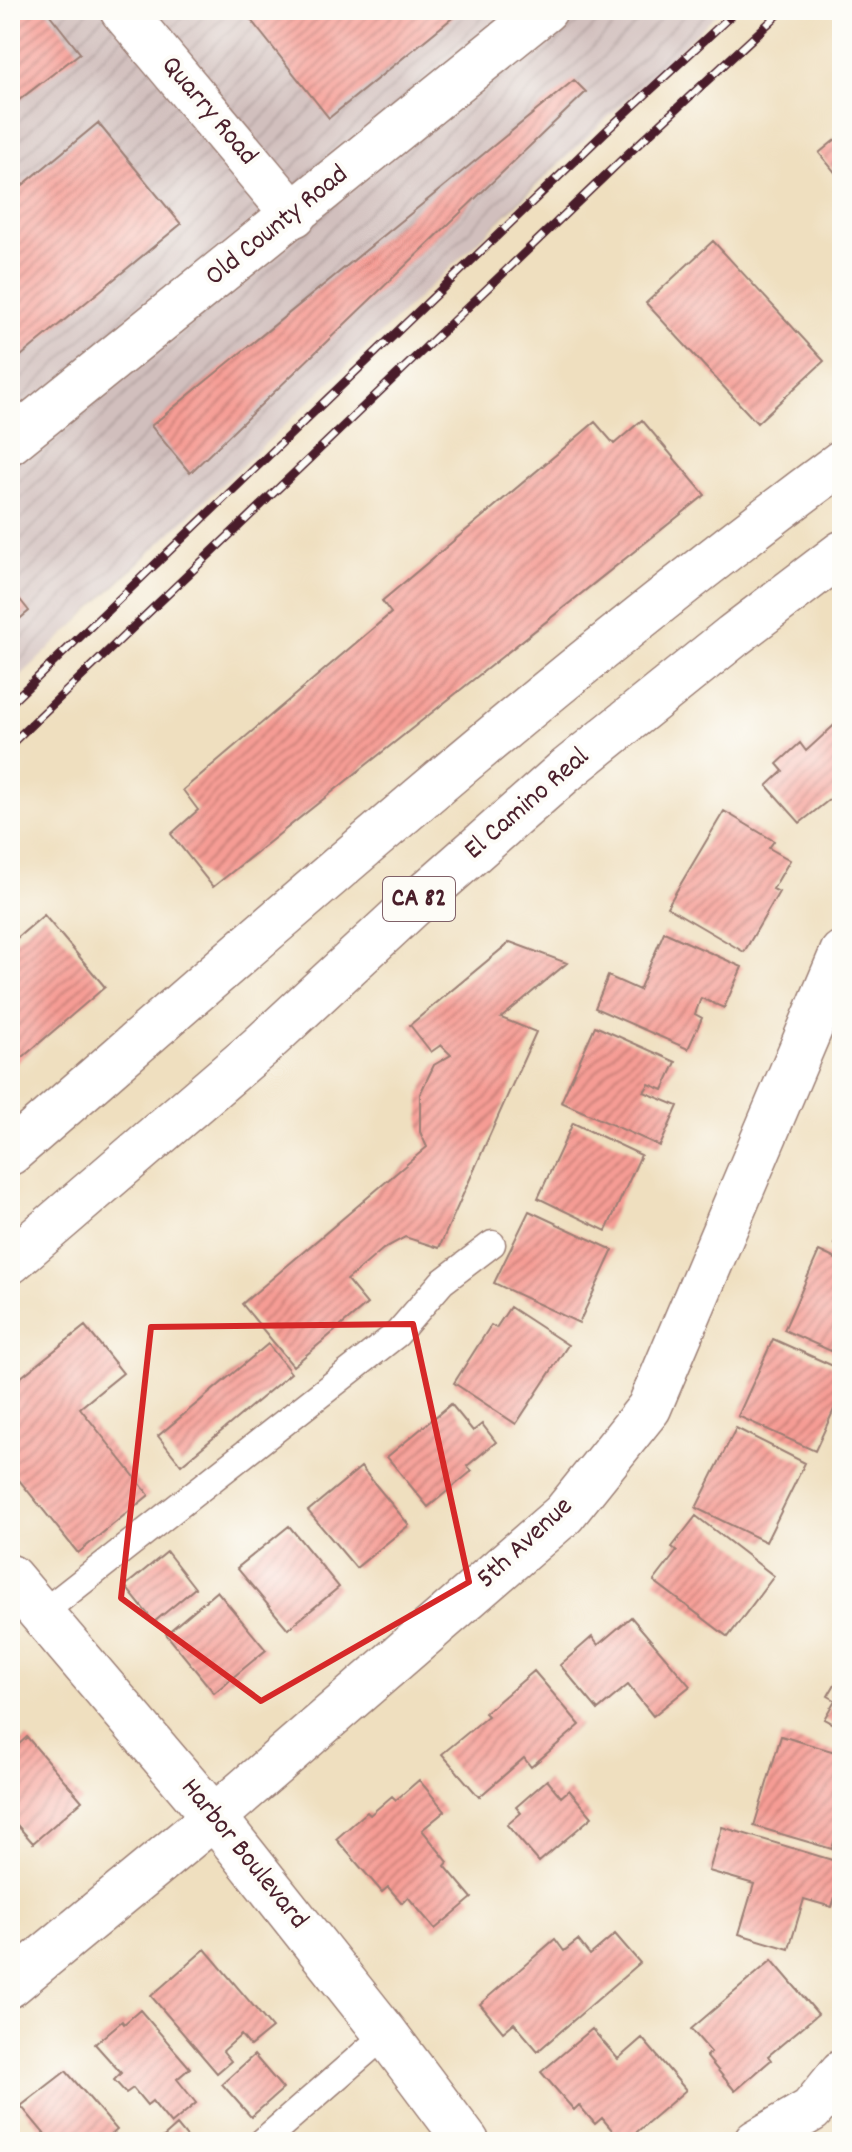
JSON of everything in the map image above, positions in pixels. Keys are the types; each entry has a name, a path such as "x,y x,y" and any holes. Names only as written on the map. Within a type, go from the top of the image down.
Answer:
{"main road":[{"name":"Quarry Road","path":"122,10 294,215"},
{"name":"Old County Road","path":"10,442 545,10"},
{"name":"CA 82","path":"10,1153 451,773 732,544 842,462"},
{"name":"El Camino Real","path":"10,1262 260,1047 413,905 564,772 842,553"},
{"name":"5th Avenue","path":"10,1985 214,1817 564,1514 649,1408 842,953"},
{"name":"Harbor Boulevard","path":"22,1601 214,1817 386,2034 467,2142"},
{"path":"756,2142 811,2110 842,2072"}],"lane":[{"path":"22,1601 397,1334 442,1282 492,1244"},
{"path":"262,2142 386,2034"}],"highlighted area":[{"path":"413,1324 469,1582 261,1701 121,1598 151,1327"}],"shaded area":[{"path":"10,10 721,10 10,686"}],"building":[{"path":"10,10 46,10 80,53 10,107"},
{"path":"243,10 462,10 329,118"},
{"path":"574,80 586,92 190,473 151,426"},
{"path":"98,123 181,224 10,365 10,179 18,189"},
{"path":"842,134 842,181 819,153"},
{"path":"713,241 824,361 757,423 646,303"},
{"path":"642,420 705,495 213,887 171,834 198,810 183,790 391,613 382,601 595,422 614,444"},
{"path":"10,587 29,611 10,627"},
{"path":"842,718 842,796 839,792 800,823 767,786 783,771 777,764 800,743 806,751"},
{"path":"724,811 774,841 769,848 790,860 773,889 779,892 744,952 667,907"},
{"path":"44,915 105,987 10,1068 10,944"},
{"path":"664,932 742,967 724,1008 701,998 695,1014 702,1018 688,1049 595,1008 608,976 639,990"},
{"path":"510,942 567,963 501,1018 536,1032 439,1248 405,1237 383,1249 347,1280 367,1304 293,1366 242,1304 427,1147 420,1132 420,1094 434,1065 451,1055 441,1045 431,1052 410,1025"},
{"path":"595,1026 676,1062 663,1090 649,1084 644,1092 678,1106 660,1146 561,1102"},
{"path":"573,1123 641,1155 606,1231 538,1198"},
{"path":"529,1211 613,1250 579,1323 494,1283"},
{"path":"842,1226 842,1247 834,1244"},
{"path":"819,1251 842,1262 842,1356 784,1330"},
{"path":"510,1307 568,1345 516,1424 454,1383 491,1325 496,1328"},
{"path":"85,1326 123,1373 80,1408 149,1495 78,1553 10,1469 10,1386"},
{"path":"773,1339 842,1370 842,1392 815,1451 738,1416"},
{"path":"268,1344 291,1373 181,1465 158,1436"},
{"path":"451,1404 473,1431 482,1424 496,1442 467,1466 472,1471 428,1507 387,1457"},
{"path":"736,1428 805,1463 766,1542 696,1508"},
{"path":"361,1467 409,1525 356,1568 308,1511"},
{"path":"696,1516 774,1576 728,1637 654,1581 677,1551 672,1547"},
{"path":"289,1526 339,1587 288,1629 237,1568"},
{"path":"167,1552 195,1588 154,1622 125,1586"},
{"path":"217,1591 266,1650 214,1693 166,1634"},
{"path":"631,1617 690,1686 653,1716 628,1685 598,1710 560,1665 592,1637 598,1645"},
{"path":"534,1671 580,1725 531,1767 524,1758 479,1797 442,1754 488,1716 485,1713"},
{"path":"842,1672 842,1729 824,1719 835,1700 828,1696"},
{"path":"781,1736 842,1754 842,1816 832,1849 754,1826"},
{"path":"27,1737 82,1801 33,1843 10,1817 10,1752"},
{"path":"419,1780 445,1811 422,1830 448,1862 445,1866 472,1898 435,1929 408,1897 402,1903 388,1887 382,1892 336,1839 367,1812 370,1815 392,1796 396,1800"},
{"path":"547,1780 561,1797 569,1790 592,1817 539,1862 507,1825 521,1813 516,1807"},
{"path":"722,1827 842,1863 832,1907 804,1899 789,1949 739,1934 754,1884 709,1871"},
{"path":"615,1934 640,1963 538,2051 514,2023 503,2032 480,2004 555,1939 564,1951 578,1940 590,1955"},
{"path":"205,1949 272,2028 250,2046 241,2035 223,2051 231,2061 217,2073 151,1996"},
{"path":"772,1960 818,2014 768,2056 771,2060 735,2091 706,2056 711,2052 691,2029"},
{"path":"140,2010 190,2068 177,2079 196,2103 171,2124 152,2101 147,2105 133,2088 126,2093 114,2080 121,2073 95,2044"},
{"path":"592,2029 618,2059 642,2038 686,2090 625,2142 602,2118 595,2124 579,2105 574,2110 541,2072"},
{"path":"254,2055 283,2089 251,2117 222,2084"},
{"path":"66,2071 117,2130 103,2142 51,2142 21,2106"},
{"path":"177,2125 191,2142 158,2142"}],"railway":[{"path":"10,704 605,132 737,10"},
{"path":"10,745 631,151 783,10"}]}
